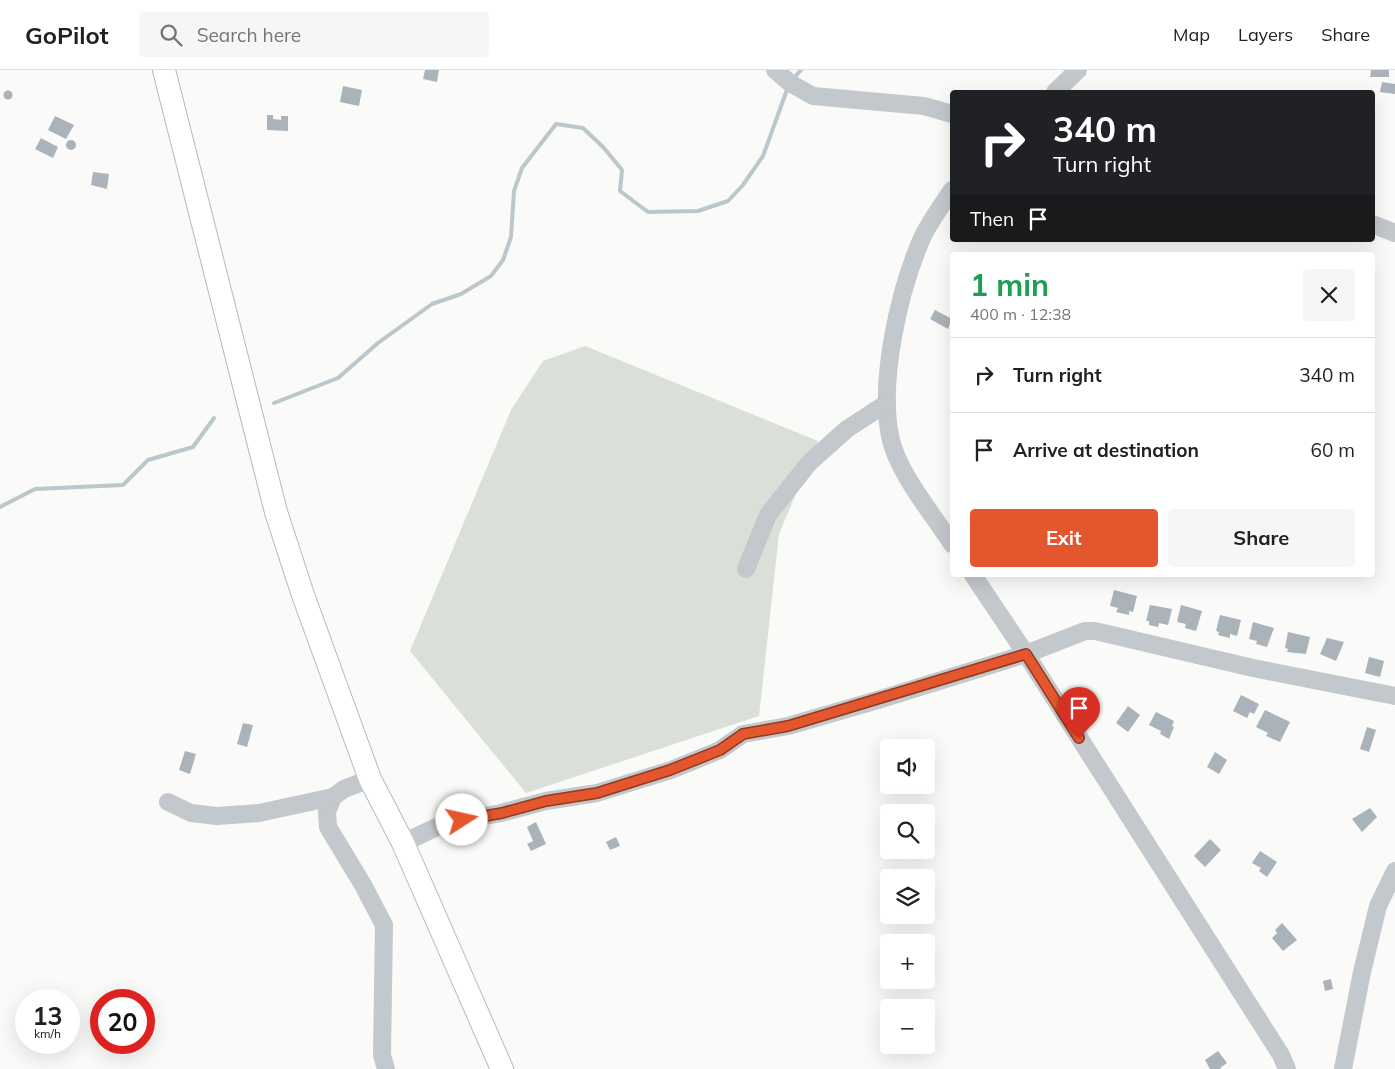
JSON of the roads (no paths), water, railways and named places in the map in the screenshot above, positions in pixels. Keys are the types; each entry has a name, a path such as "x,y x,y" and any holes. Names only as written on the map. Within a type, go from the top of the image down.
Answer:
{"main road":[{"path":"164,70 276,512 303,595 370,779 403,843 502,1069"}],"street":[{"path":"775,70 790,83 813,96 924,106 950,113"},
{"path":"1057,90 1078,70"},
{"path":"950,193 922,238 906,284 888,369 887,403 890,437 903,469 950,541"},
{"path":"1375,225 1395,233"},
{"path":"746,569 768,516 808,463 847,429 887,403"},
{"path":"974,577 1026,654 1284,1062 1300,1069"},
{"path":"403,843 443,824 502,813 546,801 597,793 643,779 720,750 743,734 788,726 1026,654 1076,633 1095,631 1253,668 1395,696"},
{"path":"168,802 191,813 217,816 259,813 333,797 344,789 370,779"},
{"path":"333,797 327,812 328,827 363,885 384,925 386,955 381,1064"},
{"path":"1343,1069 1362,972 1378,906 1395,871"}],"waterway":[{"path":"793,79 801,70"},
{"path":"274,403 338,378 378,343 432,304 461,294 491,276 503,260 511,237 514,191 522,168 556,124 583,128 604,148 622,170 620,191 648,212 698,211 728,201 743,185 763,156 788,87"},
{"path":"0,507 35,489 123,485 148,460 193,447 214,418"}]}
